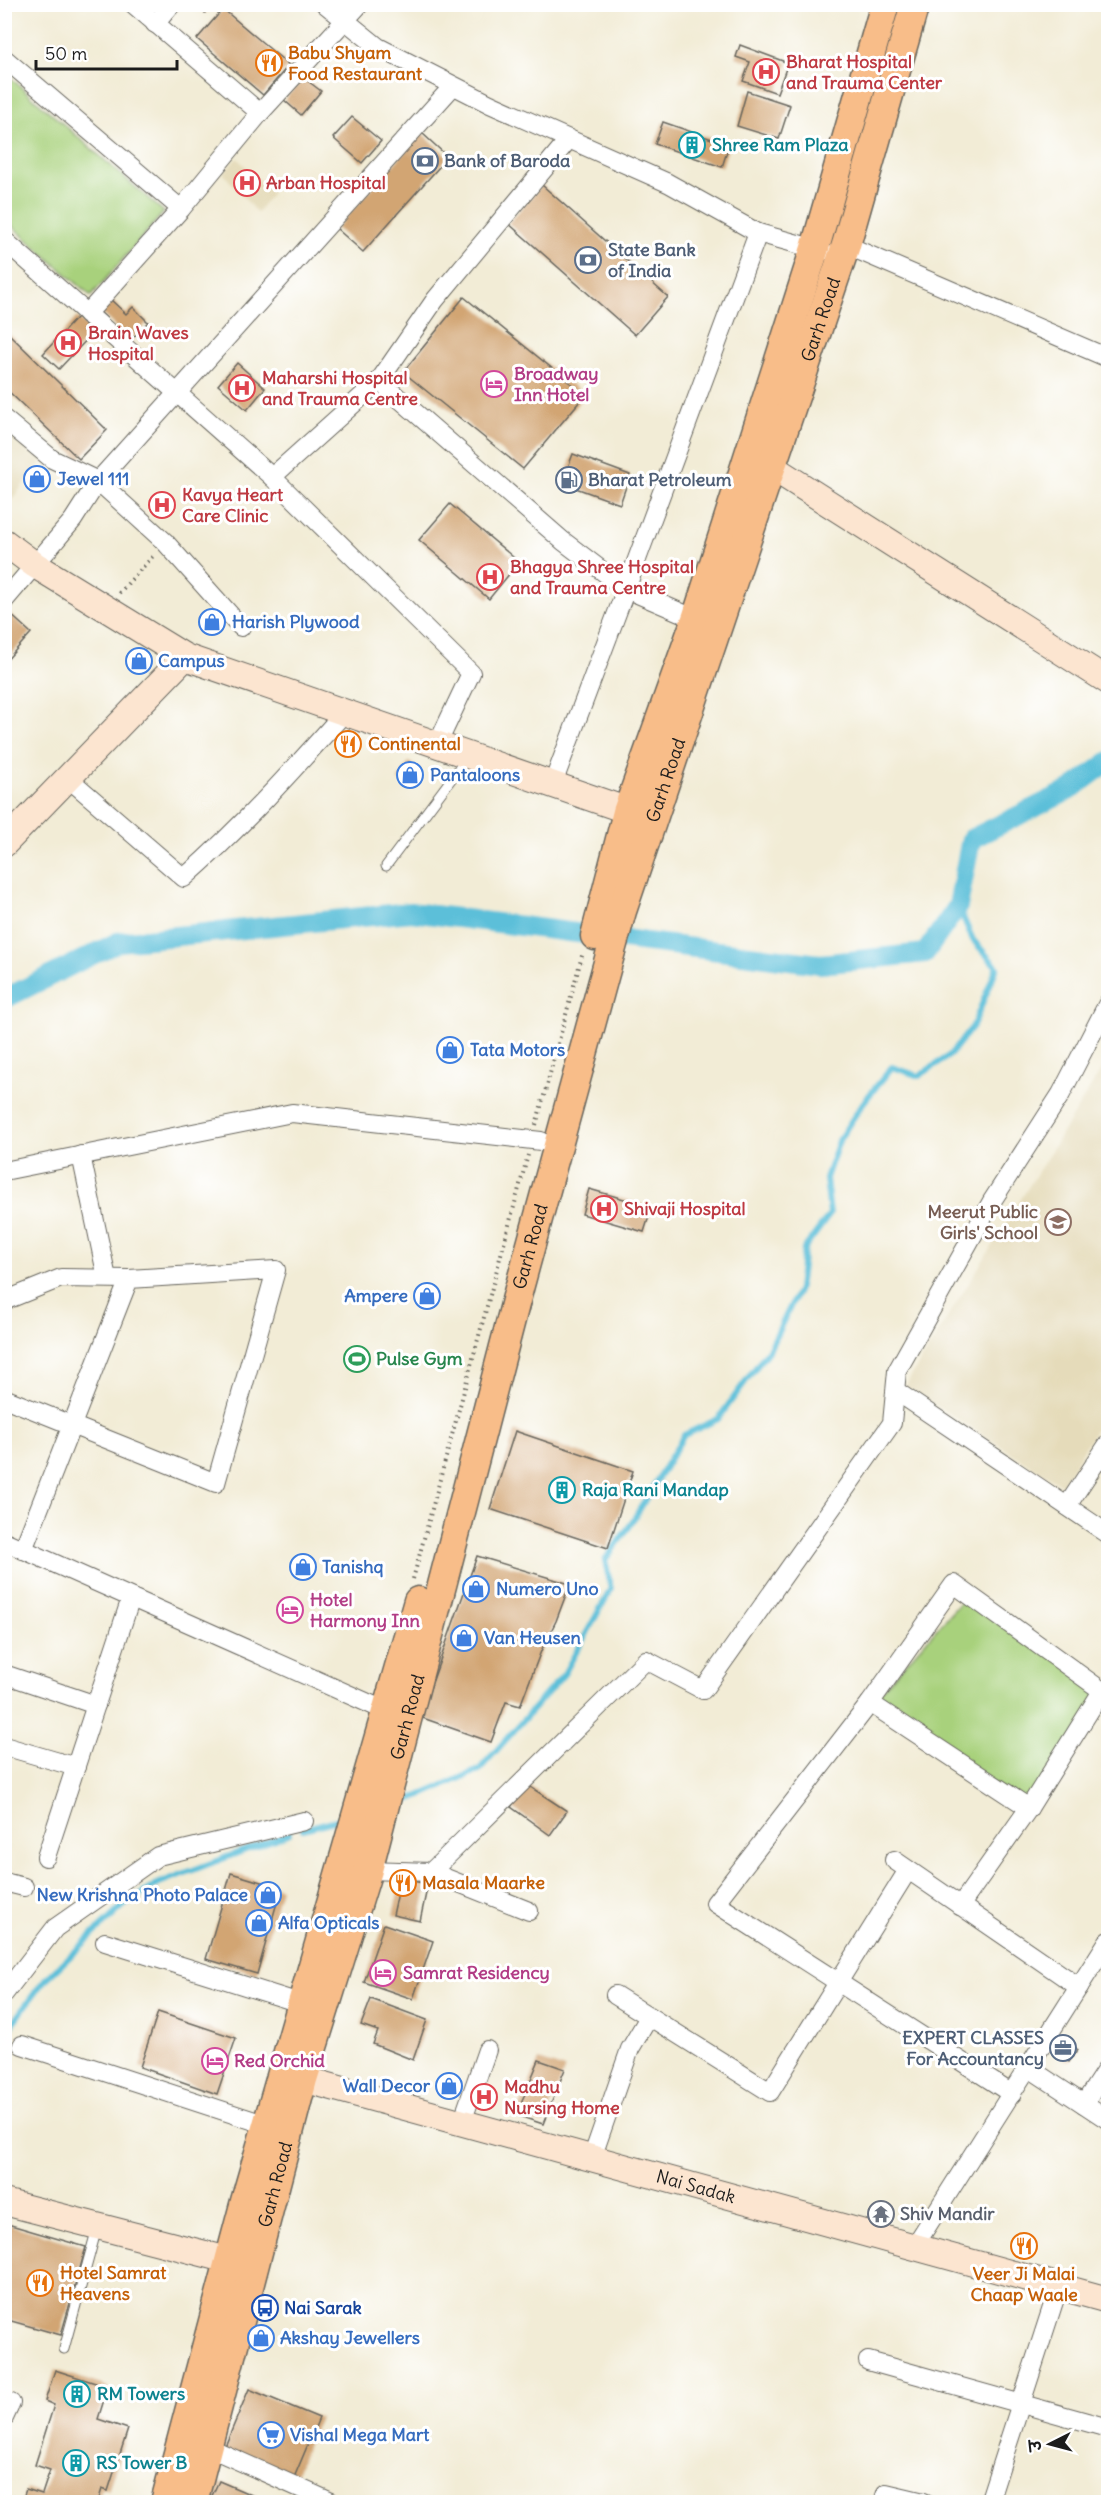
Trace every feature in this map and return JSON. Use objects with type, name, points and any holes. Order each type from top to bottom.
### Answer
[{"type":"main road","name":"Garh Road","points":[[165,2502],[195,2441],[292,2076],[397,1715],[428,1577],[512,1283],[612,909],[696,619],[814,248],[885,4]]},
{"type":"main road","name":"Garh Road","points":[[640,815],[772,468],[844,251],[915,4]]},
{"type":"main road","name":"Garh Road","points":[[512,1283],[536,1140],[593,983]]},
{"type":"main road","name":"Garh Road","points":[[242,2264],[267,2126],[292,2076],[303,2004],[356,1862]]},
{"type":"main road","name":"Garh Road","points":[[193,2502],[195,2441]]},
{"type":"street","points":[[134,4],[260,113]]},
{"type":"street","points":[[155,24],[172,4]]},
{"type":"street","points":[[325,4],[378,47],[453,86],[668,183],[758,233],[814,248],[844,251],[1108,358]]},
{"type":"street","points":[[87,314],[182,209],[260,113],[360,4]]},
{"type":"street","points":[[4,58],[182,209]]},
{"type":"street","points":[[4,601],[73,520],[98,481],[177,390],[389,160],[453,86]]},
{"type":"street","points":[[272,477],[379,381],[435,300],[569,139]]},
{"type":"street","points":[[552,786],[758,233]]},
{"type":"street","points":[[4,240],[177,390],[272,477],[471,673],[437,745]]},
{"type":"street","points":[[379,381],[563,541],[626,590],[696,619]]},
{"type":"street","points":[[4,419],[52,459],[98,481],[165,542],[241,627]]},
{"type":"street","points":[[748,452],[1108,681]]},
{"type":"street","points":[[4,542],[35,565],[185,657],[640,815]]},
{"type":"street","points":[[4,844],[185,657]]},
{"type":"street","points":[[68,778],[184,878],[280,784],[344,713]]},
{"type":"street","points":[[431,1872],[646,1660],[703,1690],[892,1423],[897,1371],[992,1201],[1061,1094],[1108,1003]]},
{"type":"street","points":[[4,1171],[292,1113],[536,1140]]},
{"type":"street","points":[[81,1155],[108,1278]]},
{"type":"street","points":[[4,1301],[61,1278],[129,1279],[276,1270],[216,1483],[4,1398]]},
{"type":"street","points":[[23,1550],[129,1279]]},
{"type":"street","points":[[896,1391],[1108,1534]]},
{"type":"street","points":[[1067,1506],[1108,1444]]},
{"type":"street","points":[[4,1541],[397,1715]]},
{"type":"street","points":[[960,1906],[1029,1808],[1105,1693],[954,1584],[870,1703],[715,1903],[1012,2094]]},
{"type":"street","points":[[46,1857],[131,1598]]},
{"type":"street","points":[[4,1674],[96,1705]]},
{"type":"street","points":[[870,1703],[1029,1808]]},
{"type":"street","points":[[4,1746],[76,1767]]},
{"type":"street","points":[[4,1994],[55,1928],[158,1856],[304,1821]]},
{"type":"street","points":[[356,1862],[431,1872],[529,1911]]},
{"type":"street","points":[[615,1995],[770,2092],[838,1982],[901,1865],[1079,1987]]},
{"type":"street","points":[[4,1882],[24,1887]]},
{"type":"street","points":[[914,2247],[1108,1941]]},
{"type":"street","points":[[105,1942],[303,2004]]},
{"type":"street","points":[[592,2158],[630,2049],[650,2017]]},
{"type":"street","points":[[22,2045],[267,2126]]},
{"type":"street","points":[[462,2122],[487,2050]]},
{"type":"street","points":[[1083,2104],[1108,2067]]},
{"type":"street","points":[[1029,2068],[1108,2120]]},
{"type":"street","name":"Nai Sadak","points":[[292,2076],[1108,2300]]},
{"type":"street","points":[[4,2202],[242,2264]]},
{"type":"street","points":[[989,2502],[1059,2286]]},
{"type":"street","points":[[868,2361],[1108,2428]]},
{"type":"street","points":[[195,2441],[331,2502]]},
{"type":"street","points":[[884,2502],[886,2493],[924,2502]]},
{"type":"lane","points":[[386,866],[468,756]]},
{"type":"lane","points":[[64,2349],[98,2226]]},
{"type":"path","points":[[113,600],[165,542]]},
{"type":"path","points":[[428,1577],[584,946]]},
{"type":"shaded area","name":"Arban Hospital","points":[[237,158],[272,193],[257,213],[223,173]]},
{"type":"shaded area","points":[[5,426],[44,459],[5,508]]},
{"type":"shaded area","name":"Meerut Public Girls' School","points":[[1108,1059],[1108,1410],[1062,1485],[905,1386]]},
{"type":"green space","points":[[5,73],[164,212],[91,296],[5,220]]},
{"type":"green space","points":[[968,1594],[1102,1691],[1029,1808],[870,1703]]},
{"type":"building","points":[[196,4],[213,4],[205,13]]},
{"type":"building","points":[[223,9],[289,65],[263,95],[197,39]]},
{"type":"building","name":"Bharat Hospital and Trauma Center","points":[[740,45],[788,63],[777,93],[743,81],[750,62],[736,57]]},
{"type":"building","points":[[304,78],[321,91],[301,115],[284,100]]},
{"type":"building","points":[[747,91],[790,105],[779,139],[737,126]]},
{"type":"building","points":[[352,117],[381,141],[362,163],[333,138]]},
{"type":"building","name":"Shree Ram Plaza","points":[[663,122],[729,145],[722,167],[655,144]]},
{"type":"building","points":[[422,133],[448,157],[363,252],[336,228]]},
{"type":"building","name":"State Bank of India","points":[[542,185],[668,297],[635,335],[508,223]]},
{"type":"building","name":"Broadway Inn Hotel","points":[[464,297],[585,395],[523,469],[403,372]]},
{"type":"building","points":[[110,299],[126,314],[133,307],[148,322],[130,341],[99,311]]},
{"type":"building","name":"Brain Waves Hospital","points":[[77,317],[93,333],[59,369],[43,354]]},
{"type":"building","points":[[9,334],[107,430],[79,459],[4,387],[4,338]]},
{"type":"building","points":[[237,363],[265,388],[247,410],[218,385]]},
{"type":"building","points":[[573,454],[630,475],[620,504],[562,483]]},
{"type":"building","points":[[450,504],[519,562],[489,599],[419,540]]},
{"type":"building","points":[[7,611],[31,633],[4,663],[4,614]]},
{"type":"building","name":"Pantaloons","points":[[409,762],[421,770],[411,787],[398,780]]},
{"type":"building","points":[[589,1189],[652,1207],[644,1232],[582,1214]]},
{"type":"building","name":"Raja Rani Mandap","points":[[515,1431],[633,1471],[608,1548],[490,1509]]},
{"type":"building","points":[[477,1556],[570,1584],[520,1706],[506,1702],[491,1742],[420,1717]]},
{"type":"building","points":[[526,1784],[567,1811],[550,1835],[511,1807]]},
{"type":"building","points":[[231,1873],[281,1888],[257,1974],[206,1959]]},
{"type":"building","points":[[401,1879],[428,1884],[420,1921],[393,1915]]},
{"type":"building","points":[[384,1924],[433,1941],[413,1999],[364,1982]]},
{"type":"building","points":[[371,1999],[427,2020],[413,2060],[373,2044],[378,2031],[361,2025]]},
{"type":"building","points":[[158,2012],[236,2038],[217,2094],[140,2067]]},
{"type":"building","name":"EXPERT CLASSES For Accountancy","points":[[1058,2034],[1078,2050],[1069,2062],[1048,2047]]},
{"type":"building","points":[[539,2060],[565,2069],[543,2124],[516,2115]]},
{"type":"building","name":"Hotel Samrat Heavens","points":[[4,2223],[86,2247],[61,2335],[4,2319]]},
{"type":"building","points":[[55,2370],[108,2387],[98,2419],[128,2429],[108,2491],[102,2489],[98,2502],[22,2502],[26,2489],[42,2494],[50,2470],[35,2465],[54,2405],[45,2401]]},
{"type":"building","name":"Vishal Mega Mart","points":[[249,2389],[319,2418],[293,2480],[223,2451]]},
{"type":"building","points":[[219,2481],[268,2502],[209,2502]]},
{"type":"waterway","points":[[4,999],[118,942],[411,912],[820,964],[925,953],[958,906],[971,839],[1070,790],[1108,762]]},
{"type":"waterway","points":[[392,1804],[417,1797],[479,1770],[564,1674],[611,1589],[605,1560],[629,1527],[684,1435],[718,1419],[770,1348],[799,1289],[804,1249],[830,1214],[826,1178],[840,1138],[863,1103],[892,1067],[919,1076],[950,1055],[973,1026],[997,967],[973,940],[958,906]]},
{"type":"waterway","points":[[303,1829],[348,1817]]},
{"type":"waterway","points":[[4,2039],[42,1983],[123,1906],[159,1883],[290,1833]]},
{"type":"place","name":"Babu Shyam Food Restaurant","points":[[269,63]]},
{"type":"place","name":"Bharat Hospital and Trauma Center","points":[[766,72]]},
{"type":"place","name":"Shree Ram Plaza","points":[[692,145]]},
{"type":"place","name":"Bank of Baroda","points":[[425,161]]},
{"type":"place","name":"Arban Hospital","points":[[247,183]]},
{"type":"place","name":"State Bank of India","points":[[588,260]]},
{"type":"place","name":"Brain Waves Hospital","points":[[68,343]]},
{"type":"place","name":"Broadway Inn Hotel","points":[[494,384]]},
{"type":"place","name":"Maharshi Hospital and Trauma Centre","points":[[242,388]]},
{"type":"place","name":"Jewel 111","points":[[37,479]]},
{"type":"place","name":"Bharat Petroleum","points":[[569,480]]},
{"type":"place","name":"Kavya Heart Care Clinic","points":[[162,505]]},
{"type":"place","name":"Bhagya Shree Hospital and Trauma Centre","points":[[490,577]]},
{"type":"place","name":"Harish Plywood","points":[[212,622]]},
{"type":"place","name":"Campus","points":[[139,661]]},
{"type":"place","name":"Continental","points":[[348,744]]},
{"type":"place","name":"Pantaloons","points":[[410,775]]},
{"type":"place","name":"Tata Motors","points":[[450,1050]]},
{"type":"place","name":"Shivaji Hospital","points":[[604,1209]]},
{"type":"place","name":"Meerut Public Girls' School","points":[[1058,1222]]},
{"type":"place","name":"Ampere","points":[[427,1296]]},
{"type":"place","name":"Pulse Gym","points":[[357,1359]]},
{"type":"place","name":"Raja Rani Mandap","points":[[562,1490]]},
{"type":"place","name":"Tanishq","points":[[303,1567]]},
{"type":"place","name":"Numero Uno","points":[[476,1589]]},
{"type":"place","name":"Hotel Harmony Inn","points":[[290,1610]]},
{"type":"place","name":"Van Heusen","points":[[464,1638]]},
{"type":"place","name":"Masala Maarke","points":[[403,1883]]},
{"type":"place","name":"New Krishna Photo Palace","points":[[268,1895]]},
{"type":"place","name":"Alfa Opticals","points":[[259,1923]]},
{"type":"place","name":"Samrat Residency","points":[[383,1973]]},
{"type":"place","name":"EXPERT CLASSES For Accountancy","points":[[1063,2048]]},
{"type":"place","name":"Red Orchid","points":[[215,2061]]},
{"type":"place","name":"Wall Decor","points":[[449,2086]]},
{"type":"place","name":"Madhu Nursing Home","points":[[484,2097]]},
{"type":"place","name":"Shiv Mandir","points":[[881,2214]]},
{"type":"place","name":"Veer Ji Malai Chaap Waale","points":[[1024,2246]]},
{"type":"place","name":"Hotel Samrat Heavens","points":[[40,2283]]},
{"type":"place","name":"Nai Sarak","points":[[265,2308]]},
{"type":"place","name":"Akshay Jewellers","points":[[261,2338]]},
{"type":"place","name":"RM Towers","points":[[77,2394]]},
{"type":"place","name":"Vishal Mega Mart","points":[[271,2435]]},
{"type":"place","name":"RS Tower B","points":[[76,2463]]}]
